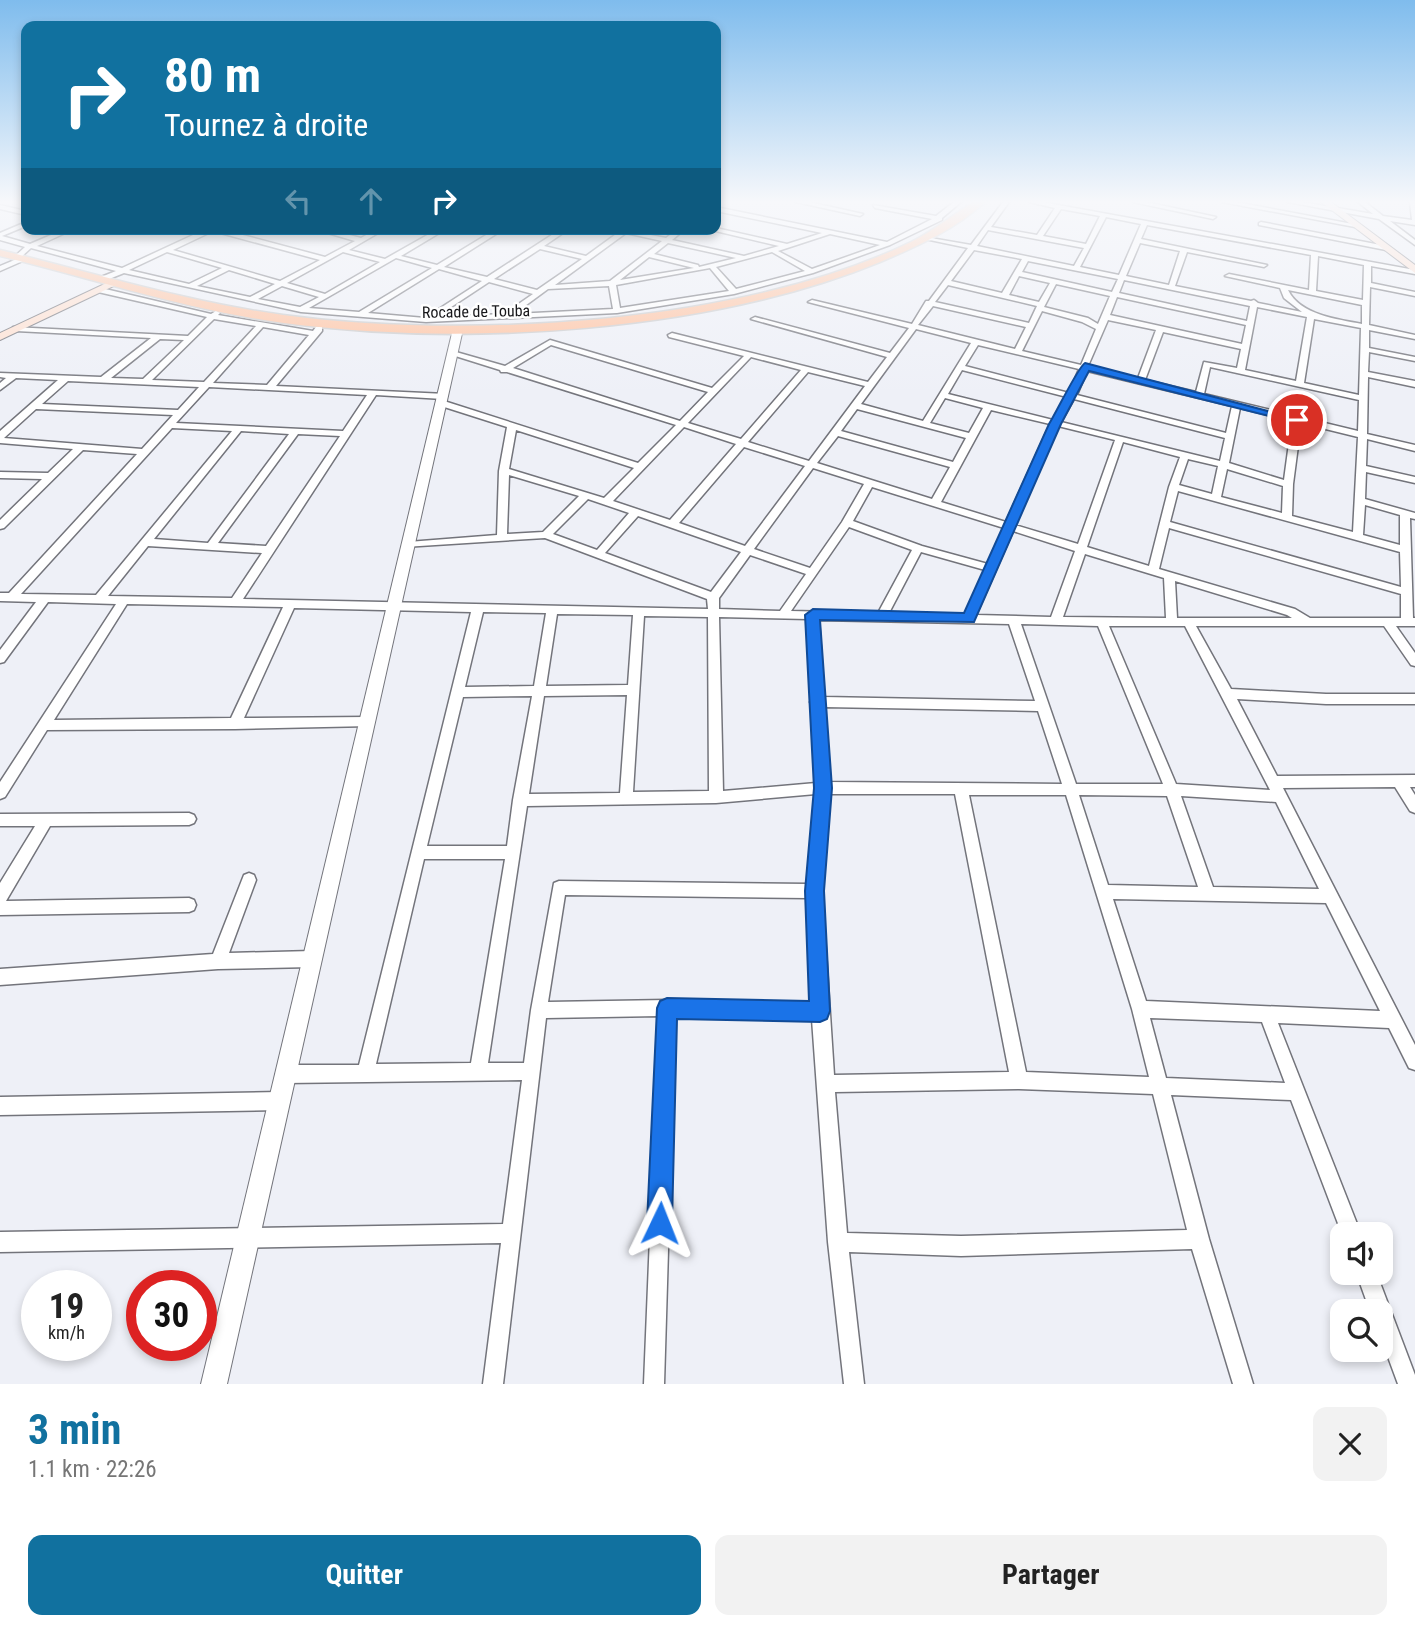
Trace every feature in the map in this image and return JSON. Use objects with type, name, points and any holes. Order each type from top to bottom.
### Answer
[{"type":"main road","name":"Rocade de Touba","points":[[49,267],[107,284],[222,309],[285,319],[408,329],[458,329],[550,325],[664,313],[768,293],[857,267]]},
{"type":"main road","points":[[0,337],[107,284]]},
{"type":"street","points":[[107,267],[302,310],[426,320],[617,311],[734,292],[826,267]]},
{"type":"street","points":[[107,284],[132,267]]},
{"type":"street","points":[[223,267],[325,296]]},
{"type":"street","points":[[252,299],[311,267]]},
{"type":"street","points":[[285,319],[378,267]]},
{"type":"street","points":[[361,314],[438,267],[539,293]]},
{"type":"street","points":[[426,320],[509,267]]},
{"type":"street","points":[[506,316],[576,267]]},
{"type":"street","points":[[612,283],[633,267]]},
{"type":"street","points":[[636,267],[668,274]]},
{"type":"street","points":[[547,287],[612,283],[708,267],[734,292]]},
{"type":"street","points":[[801,267],[811,272]]},
{"type":"street","points":[[716,797],[713,597],[957,267]]},
{"type":"street","points":[[1005,295],[1023,267]]},
{"type":"street","points":[[1077,267],[1415,337]]},
{"type":"street","points":[[969,618],[1055,424],[1072,396],[1125,267]]},
{"type":"street","points":[[1172,286],[1178,267]]},
{"type":"street","points":[[1224,296],[1233,267]]},
{"type":"street","points":[[1264,267],[1261,280],[1265,283]]},
{"type":"street","points":[[1312,293],[1314,267]]},
{"type":"street","points":[[1357,537],[1363,468],[1364,303],[1368,267]]},
{"type":"street","points":[[1392,267],[1415,271]]},
{"type":"street","points":[[190,286],[228,268]]},
{"type":"street","points":[[107,284],[135,274]]},
{"type":"street","points":[[1019,275],[1250,324]]},
{"type":"street","points":[[1229,276],[1364,303]]},
{"type":"street","points":[[946,282],[1005,295],[1085,320],[1101,329]]},
{"type":"street","points":[[612,283],[617,311]]},
{"type":"street","points":[[1017,352],[1053,283]]},
{"type":"street","points":[[107,284],[211,316],[315,334]]},
{"type":"street","points":[[1367,284],[1415,294]]},
{"type":"street","points":[[1283,287],[1287,296],[1311,314]]},
{"type":"street","points":[[812,302],[1415,448]]},
{"type":"street","points":[[1241,371],[1254,302]]},
{"type":"street","points":[[929,303],[1031,326]]},
{"type":"street","points":[[145,382],[211,316],[222,309]]},
{"type":"street","points":[[1300,384],[1311,314]]},
{"type":"street","points":[[1106,317],[1244,347]]},
{"type":"street","points":[[755,319],[892,356]]},
{"type":"street","points":[[269,388],[324,323]]},
{"type":"street","points":[[550,325],[550,342]]},
{"type":"street","points":[[6,597],[145,452],[260,326]]},
{"type":"street","points":[[1141,381],[1160,328]]},
{"type":"street","points":[[16,329],[189,338]]},
{"type":"street","points":[[214,1384],[458,329]]},
{"type":"street","points":[[672,335],[870,385]]},
{"type":"street","points":[[103,380],[159,336]]},
{"type":"street","points":[[1200,395],[1213,340]]},
{"type":"street","points":[[504,370],[550,342],[714,391]]},
{"type":"street","points":[[925,424],[976,342]]},
{"type":"street","points":[[1364,349],[1415,359]]},
{"type":"street","points":[[452,352],[1291,612],[1309,622]]},
{"type":"street","points":[[606,502],[749,355]]},
{"type":"street","points":[[1207,364],[1362,398]]},
{"type":"street","points":[[959,367],[1228,436]]},
{"type":"street","points":[[672,525],[806,369]]},
{"type":"street","points":[[1363,373],[1415,384]]},
{"type":"street","points":[[0,375],[373,393],[442,399],[512,427],[641,467]]},
{"type":"street","points":[[0,387],[15,375]]},
{"type":"street","points":[[0,438],[65,378]]},
{"type":"street","points":[[235,602],[373,393]]},
{"type":"street","points":[[943,395],[1225,465],[1288,484]]},
{"type":"street","points":[[1216,498],[1237,404]]},
{"type":"street","points":[[854,405],[971,437]]},
{"type":"street","points":[[33,406],[180,413]]},
{"type":"street","points":[[935,503],[988,407]]},
{"type":"street","points":[[1287,517],[1288,484],[1297,420]]},
{"type":"street","points":[[169,425],[346,434]]},
{"type":"street","points":[[502,538],[504,471],[512,427]]},
{"type":"street","points":[[99,599],[238,429]]},
{"type":"street","points":[[211,546],[295,432]]},
{"type":"street","points":[[835,432],[956,466]]},
{"type":"street","points":[[0,438],[145,452]]},
{"type":"street","points":[[1056,620],[1120,439]]},
{"type":"street","points":[[0,526],[80,447]]},
{"type":"street","points":[[1154,569],[1174,487],[1185,455]]},
{"type":"street","points":[[1363,468],[1415,480]]},
{"type":"street","points":[[504,471],[586,495],[811,572]]},
{"type":"street","points":[[0,475],[50,476]]},
{"type":"street","points":[[785,613],[847,523],[869,483]]},
{"type":"street","points":[[1174,487],[1405,550]]},
{"type":"street","points":[[546,535],[586,495]]},
{"type":"street","points":[[6,597],[785,613],[1013,621],[1411,622],[1406,592],[1405,550],[1410,515],[1360,501]]},
{"type":"street","points":[[597,555],[636,513]]},
{"type":"street","points":[[847,523],[918,548],[990,568]]},
{"type":"street","points":[[1165,524],[1406,592]]},
{"type":"street","points":[[408,545],[546,535],[713,597]]},
{"type":"street","points":[[145,542],[270,550]]},
{"type":"street","points":[[882,616],[918,548]]},
{"type":"street","points":[[1169,574],[1172,623]]},
{"type":"street","points":[[0,659],[45,598]]},
{"type":"street","points":[[0,793],[124,600]]},
{"type":"street","points":[[235,724],[289,604]]},
{"type":"street","points":[[365,1073],[478,608]]},
{"type":"street","points":[[478,1072],[552,610]]},
{"type":"street","points":[[626,798],[639,612]]},
{"type":"street","points":[[813,615],[823,788],[815,891],[820,1011],[838,1242],[854,1384]]},
{"type":"street","points":[[1013,621],[1071,790],[1140,1009],[1199,1239],[1243,1384]]},
{"type":"street","points":[[1102,622],[1172,790],[1208,894]]},
{"type":"street","points":[[1387,622],[1415,662]]},
{"type":"street","points":[[1189,623],[1275,782],[1329,896],[1412,1052]]},
{"type":"street","points":[[458,692],[635,690]]},
{"type":"street","points":[[1229,694],[1326,699],[1415,699]]},
{"type":"street","points":[[816,702],[1041,706]]},
{"type":"street","points":[[44,725],[367,722]]},
{"type":"street","points":[[1399,780],[1415,807]]},
{"type":"street","points":[[1275,782],[1415,780]]},
{"type":"street","points":[[520,800],[716,797],[823,788],[1172,790],[1282,796]]},
{"type":"street","points":[[961,790],[1019,1080]]},
{"type":"street","points":[[0,820],[189,819]]},
{"type":"street","points":[[0,897],[45,821]]},
{"type":"street","points":[[418,853],[513,852]]},
{"type":"street","points":[[218,961],[249,880]]},
{"type":"street","points":[[493,1384],[539,1010],[559,888],[815,891]]},
{"type":"street","points":[[1102,892],[1329,896]]},
{"type":"street","points":[[0,908],[189,905]]},
{"type":"street","points":[[0,977],[218,961],[312,959]]},
{"type":"street","points":[[539,1010],[667,1008],[820,1011]]},
{"type":"street","points":[[654,1384],[667,1008]]},
{"type":"street","points":[[1140,1009],[1394,1020]]},
{"type":"street","points":[[1267,1015],[1347,1222]]},
{"type":"street","points":[[285,1074],[531,1071]]},
{"type":"street","points":[[826,1084],[1019,1080],[1297,1092]]},
{"type":"street","points":[[0,1105],[279,1101]]},
{"type":"street","points":[[0,1242],[512,1233]]},
{"type":"street","points":[[838,1242],[961,1246],[1199,1239]]},
{"type":"street","points":[[1393,1343],[1408,1384]]},
{"type":"route","points":[[660,1223],[667,1008],[820,1011],[815,891],[823,788],[813,615],[969,618],[1055,424],[1072,396],[1085,366],[1297,420]]}]
